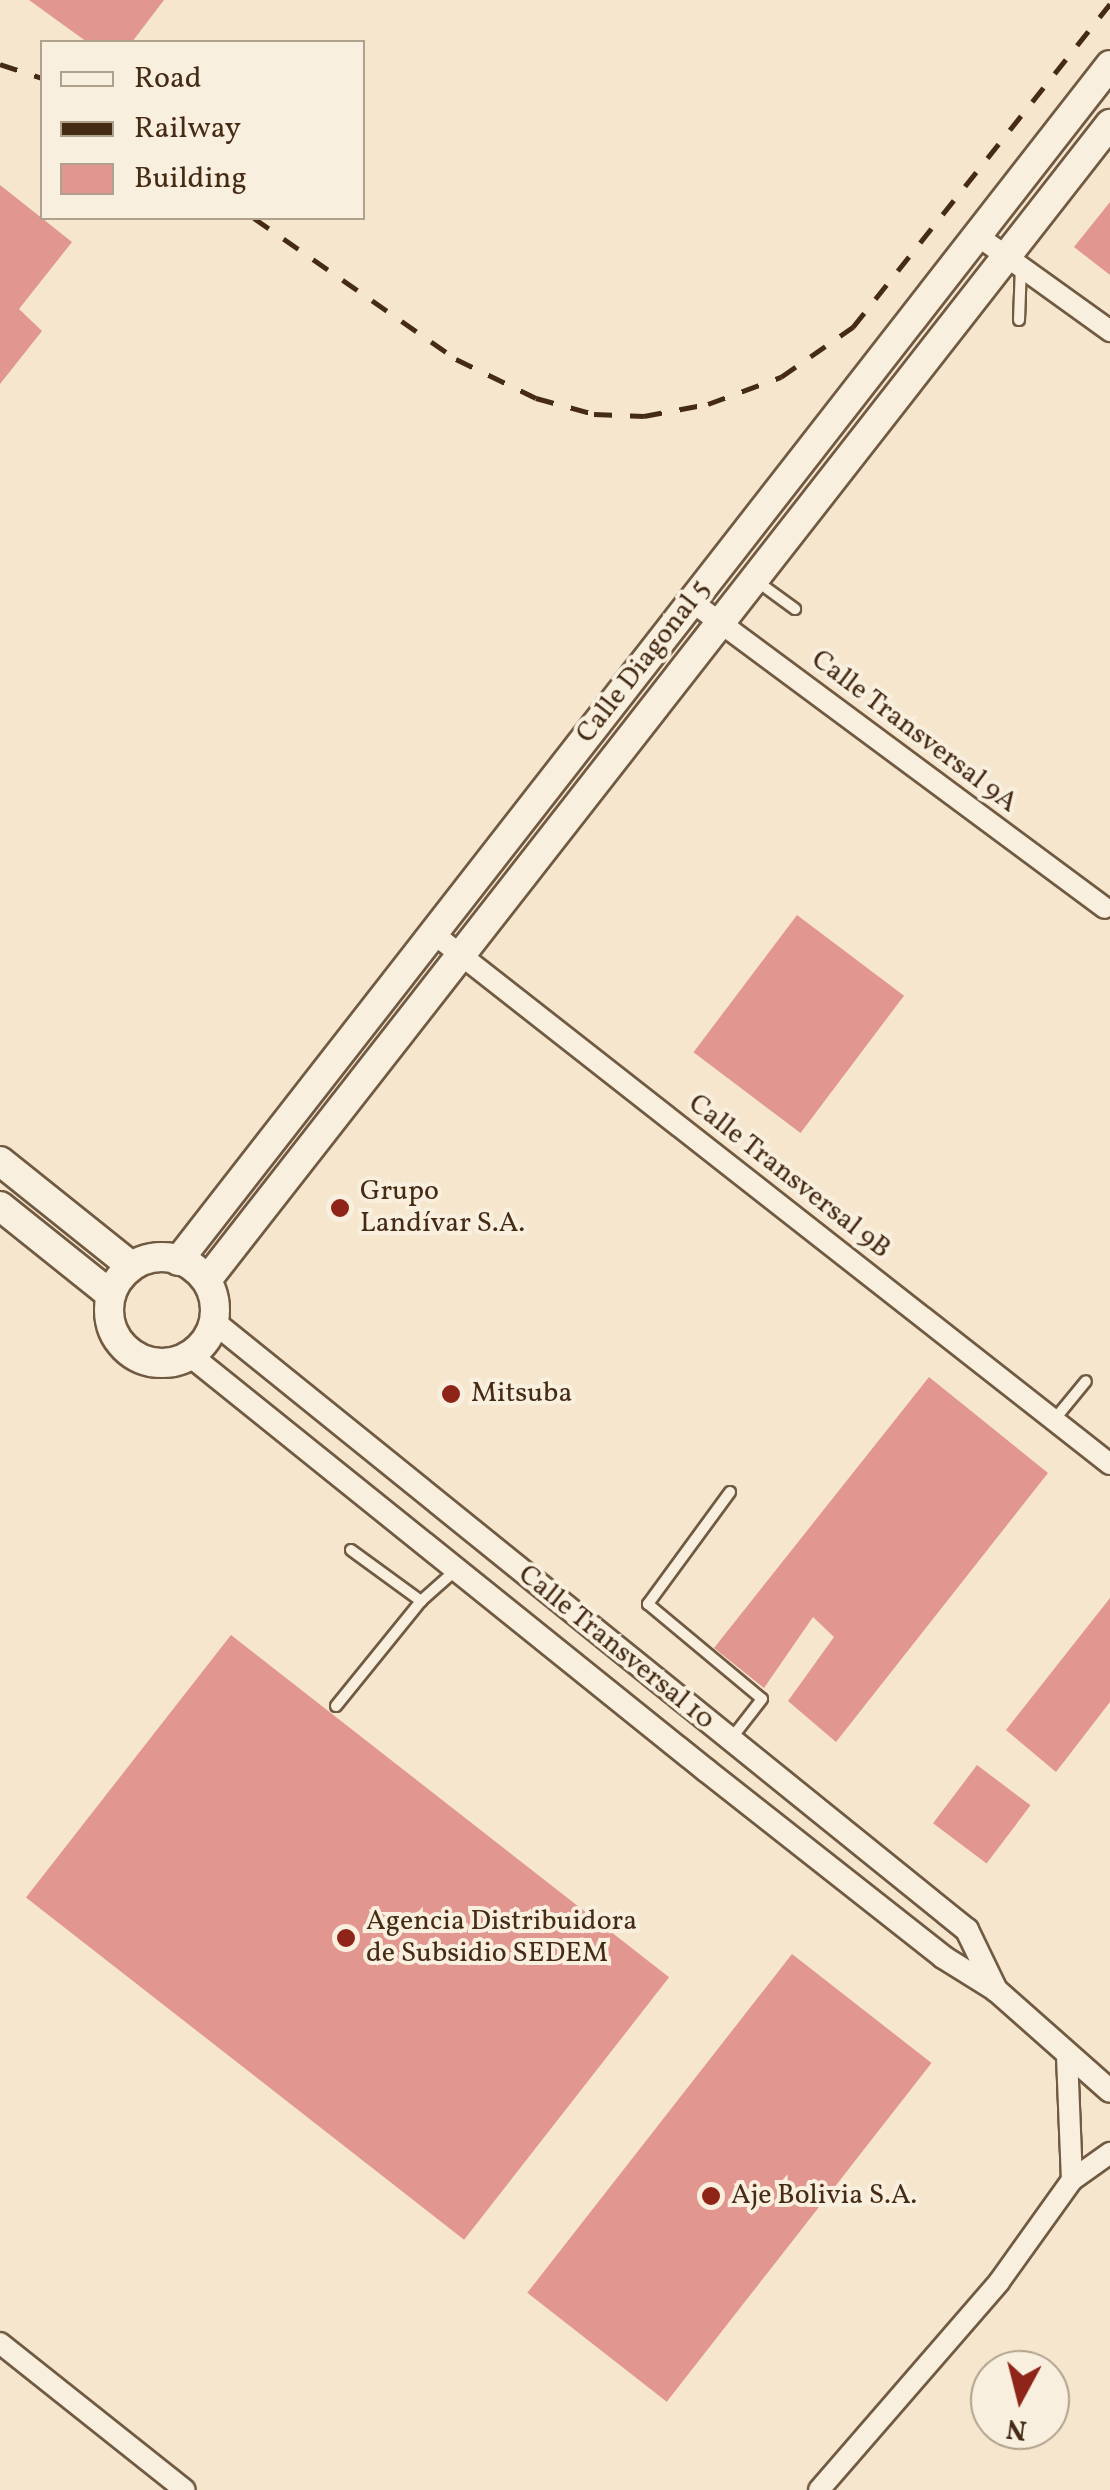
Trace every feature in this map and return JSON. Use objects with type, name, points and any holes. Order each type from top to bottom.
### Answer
[{"type":"main road","name":"Calle Diagonal 5","points":[[178,1260],[1110,65]]},
{"type":"main road","name":"Calle Diagonal 5","points":[[207,1280],[753,578],[1013,261],[1110,124]]},
{"type":"main road","points":[[0,1161],[130,1265],[178,1260],[207,1280],[214,1322],[191,1356],[155,1362],[123,1346],[113,1331],[111,1295],[130,1265]]},
{"type":"main road","points":[[0,1206],[111,1295]]},
{"type":"street","points":[[978,236],[1110,330]]},
{"type":"street","name":"Calle Transversal 9A","points":[[691,601],[1104,908]]},
{"type":"street","name":"Calle Transversal 9B","points":[[434,934],[1110,1464]]},
{"type":"street","name":"Calle Transversal 10","points":[[214,1322],[967,1930],[996,1990]]},
{"type":"street","name":"Calle Transversal 10","points":[[191,1356],[707,1771],[943,1956],[996,1990],[1110,2090]]},
{"type":"street","points":[[457,1570],[480,1540]]},
{"type":"street","points":[[707,1771],[731,1740]]},
{"type":"street","points":[[1067,2056],[1072,2180]]},
{"type":"street","points":[[819,2490],[1000,2282],[1072,2180],[1110,2152]]},
{"type":"street","points":[[0,2343],[186,2490]]},
{"type":"lane","points":[[1013,261],[1019,320]]},
{"type":"lane","points":[[753,578],[795,608]]},
{"type":"lane","points":[[1054,1420],[1086,1381]]},
{"type":"lane","points":[[730,1492],[648,1604],[762,1699],[731,1740]]},
{"type":"lane","points":[[351,1550],[421,1602]]},
{"type":"lane","points":[[336,1706],[421,1602],[457,1570]]},
{"type":"building","points":[[29,0],[164,0],[134,40],[84,40]]},
{"type":"building","points":[[0,185],[72,242],[19,309],[42,331],[0,384]]},
{"type":"building","points":[[1110,202],[1110,275],[1074,247]]},
{"type":"building","points":[[797,915],[904,996],[801,1133],[693,1052]]},
{"type":"building","points":[[929,1377],[1048,1473],[836,1742],[788,1701],[834,1637],[813,1617],[764,1688],[714,1648]]},
{"type":"building","points":[[1110,1598],[1110,1702],[1056,1772],[1006,1730]]},
{"type":"building","name":"Agencia Distribuidora de Subsidio SEDEM","points":[[231,1635],[669,1977],[464,2240],[26,1897]]},
{"type":"building","points":[[977,1765],[1031,1805],[987,1864],[933,1823]]},
{"type":"building","points":[[792,1954],[931,2063],[667,2402],[527,2293]]},
{"type":"railway","points":[[257,220],[456,359],[536,398],[594,414],[644,416],[708,404],[781,377],[853,327],[1110,4]]},
{"type":"railway","points":[[0,64],[40,77]]},
{"type":"place","name":"Grupo Landívar S.A.","points":[[340,1208]]},
{"type":"place","name":"Mitsuba","points":[[451,1394]]},
{"type":"place","name":"Agencia Distribuidora de Subsidio SEDEM","points":[[346,1938]]},
{"type":"place","name":"Aje Bolivia S.A.","points":[[711,2196]]}]
